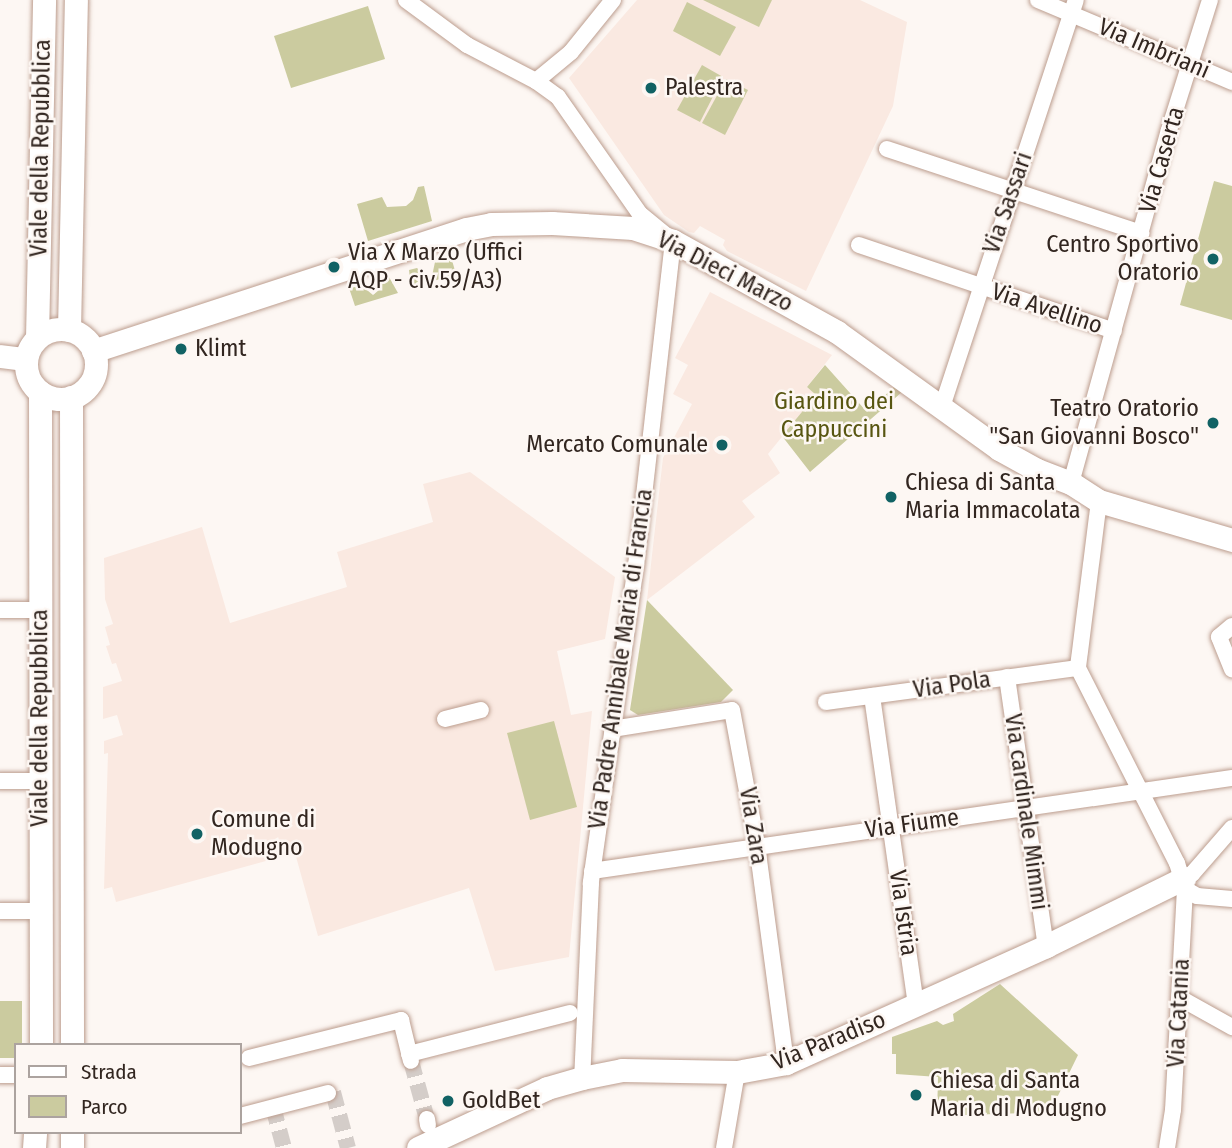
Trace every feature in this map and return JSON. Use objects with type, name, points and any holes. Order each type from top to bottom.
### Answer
[{"type":"main road","name":"Viale della Repubblica","points":[[37,338],[44,0]]},
{"type":"main road","name":"Viale della Repubblica","points":[[69,330],[76,0]]},
{"type":"main road","name":"Via Dieci Marzo","points":[[93,351],[466,229],[491,224],[633,228],[673,241],[837,332],[999,449],[1071,483],[1098,501],[1232,540]]},
{"type":"main road","points":[[69,330],[78,334],[93,351],[96,361],[86,389],[71,397],[54,398],[40,392],[28,376],[26,359],[37,338],[47,332],[69,330]]},
{"type":"main road","points":[[0,356],[26,359]]},
{"type":"main road","name":"Viale della Repubblica","points":[[40,392],[41,1043]]},
{"type":"main road","name":"Viale della Repubblica","points":[[71,397],[72,1043]]},
{"type":"main road","name":"Via Paradiso","points":[[418,1148],[547,1088],[582,1078],[622,1070],[737,1072],[786,1063],[1185,884]]},
{"type":"street","points":[[406,0],[467,45],[536,81],[558,97],[640,214],[673,241]]},
{"type":"street","points":[[536,81],[571,52],[613,0]]},
{"type":"street","name":"Via Imbriani","points":[[1038,0],[1073,7],[1190,65],[1232,82]]},
{"type":"street","name":"Via Caserta","points":[[1071,483],[1210,0]]},
{"type":"street","name":"Via Sassari","points":[[942,407],[1073,7]]},
{"type":"street","points":[[887,149],[1141,233]]},
{"type":"street","name":"Via Padre Annibale Maria di Francia","points":[[582,1078],[592,871],[636,565],[673,241]]},
{"type":"street","name":"Via Avellino","points":[[859,244],[1114,331]]},
{"type":"street","points":[[1098,501],[1078,668],[1185,884],[1197,896],[1232,899]]},
{"type":"street","points":[[0,610],[40,610]]},
{"type":"street","points":[[1232,626],[1219,637],[1232,669]]},
{"type":"street","name":"Via Pola","points":[[826,702],[1078,668]]},
{"type":"street","name":"Via cardinale Mimmi","points":[[1007,677],[1046,946]]},
{"type":"street","name":"Via Istria","points":[[872,696],[916,1005]]},
{"type":"street","points":[[445,719],[481,710]]},
{"type":"street","name":"Via Zara","points":[[612,729],[732,710],[757,845],[786,1063]]},
{"type":"street","name":"Via Fiume","points":[[592,871],[1232,778]]},
{"type":"street","points":[[0,781],[41,781]]},
{"type":"street","points":[[1185,884],[1232,828]]},
{"type":"street","name":"Via Catania","points":[[1167,1148],[1173,1110],[1185,884]]},
{"type":"street","points":[[0,911],[41,911]]},
{"type":"street","points":[[1180,998],[1232,1027]]},
{"type":"street","points":[[249,1058],[401,1020],[410,1058],[570,1013]]},
{"type":"street","points":[[724,1148],[737,1072]]},
{"type":"street","points":[[242,1115],[328,1093]]},
{"type":"shaded area","points":[[637,0],[860,0],[907,22],[893,106],[806,291],[727,251],[723,245],[725,240],[700,226],[694,233],[689,232],[664,215],[569,78]]},
{"type":"shaded area","name":"Mercato Comunale","points":[[710,292],[832,355],[807,387],[816,395],[768,454],[780,473],[742,501],[755,517],[647,600],[663,458],[692,404],[673,394],[688,365],[675,358]]},
{"type":"shaded area","points":[[470,472],[615,577],[605,639],[557,651],[571,715],[592,711],[569,957],[495,971],[469,888],[318,936],[295,853],[116,902],[112,887],[104,889],[108,753],[104,754],[104,741],[123,735],[117,715],[103,719],[103,687],[122,681],[106,646],[110,645],[105,627],[113,624],[105,599],[104,558],[202,527],[230,623],[347,587],[337,552],[433,522],[423,484]]},
{"type":"green space","points":[[703,0],[772,0],[759,27]]},
{"type":"green space","points":[[687,2],[736,27],[720,56],[673,31]]},
{"type":"green space","points":[[368,6],[385,59],[291,88],[274,36]]},
{"type":"green space","points":[[702,65],[723,77],[700,122],[677,110]]},
{"type":"green space","points":[[726,79],[748,90],[725,135],[702,123]]},
{"type":"green space","name":"Centro Sportivo Oratorio","points":[[1214,181],[1232,186],[1232,320],[1180,305]]},
{"type":"green space","points":[[424,186],[432,221],[368,241],[357,204],[382,197],[387,207],[406,206],[413,200],[418,187]]},
{"type":"green space","points":[[451,257],[456,274],[411,288],[409,270],[417,268],[425,276],[432,276],[435,262]]},
{"type":"green space","points":[[389,277],[398,293],[355,306],[349,288],[362,286],[373,295],[379,290],[381,279]]},
{"type":"green space","name":"Giardino dei Cappuccini","points":[[825,365],[867,412],[894,387],[902,392],[810,472],[782,436],[816,395],[807,387]]},
{"type":"green space","points":[[647,600],[733,690],[721,702],[638,715],[630,710]]},
{"type":"green space","points":[[554,721],[577,807],[530,820],[507,733]]},
{"type":"green space","points":[[1000,984],[1078,1055],[1050,1112],[937,1116],[938,1077],[896,1074],[896,1054],[892,1054],[892,1037],[937,1021],[943,1025],[954,1021],[953,1014]]},
{"type":"green space","points":[[0,1001],[22,1001],[22,1043],[14,1043],[14,1058],[0,1058]]},
{"type":"tunnel","points":[[411,1061],[427,1119]]},
{"type":"tunnel","points":[[328,1093],[333,1092],[348,1148]]},
{"type":"tunnel","points":[[273,1107],[284,1148]]},
{"type":"place","name":"Palestra","points":[[651,88]]},
{"type":"place","name":"Centro Sportivo Oratorio","points":[[1213,259]]},
{"type":"place","name":"Via X Marzo (Uffici AQP - civ.59/A3)","points":[[334,267]]},
{"type":"place","name":"Klimt","points":[[181,349]]},
{"type":"place","name":"Teatro Oratorio \"San Giovanni Bosco\"","points":[[1213,423]]},
{"type":"place","name":"Mercato Comunale","points":[[722,445]]},
{"type":"place","name":"Chiesa di Santa Maria Immacolata","points":[[891,497]]},
{"type":"place","name":"Comune di Modugno","points":[[197,834]]},
{"type":"place","name":"Chiesa di Santa Maria di Modugno","points":[[916,1095]]},
{"type":"place","name":"GoldBet","points":[[448,1101]]}]
